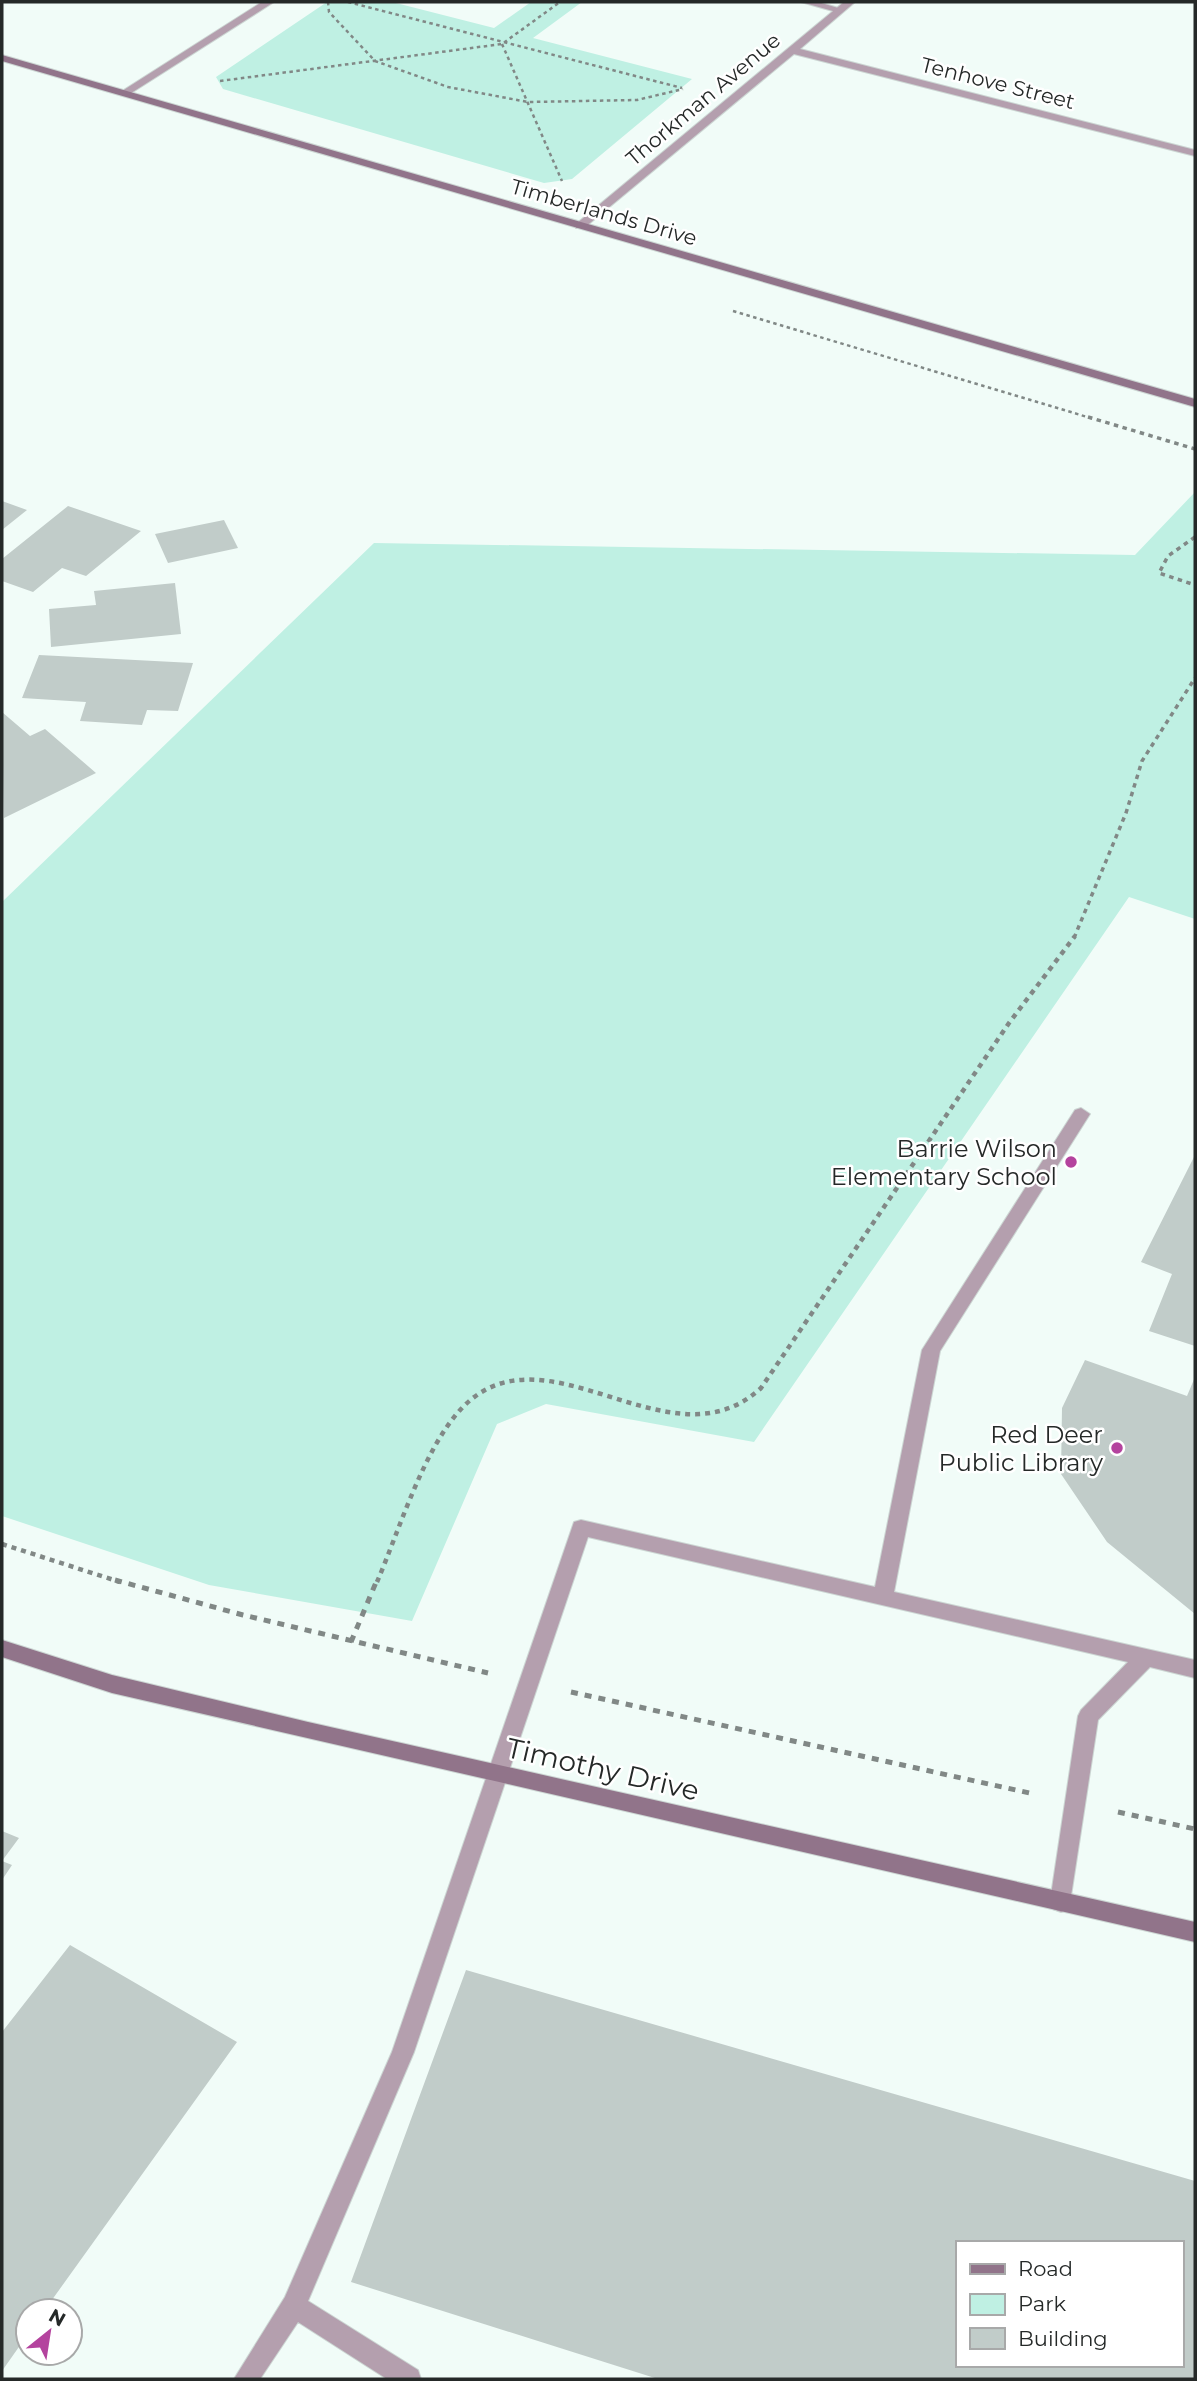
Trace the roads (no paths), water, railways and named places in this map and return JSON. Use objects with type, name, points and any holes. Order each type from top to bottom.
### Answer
[{"type":"street","points":[[124,93],[270,2]]},
{"type":"street","points":[[806,2],[840,10]]},
{"type":"street","name":"Thorkman Avenue","points":[[580,226],[850,2]]},
{"type":"street","name":"Tenhove Street","points":[[792,50],[1195,153]]},
{"type":"street","name":"Timberlands Drive","points":[[2,58],[1195,403]]},
{"type":"street","points":[[884,1597],[930,1350],[1082,1114]]},
{"type":"street","points":[[246,2379],[294,2306],[403,2052],[581,1528],[1195,1669]]},
{"type":"street","name":"Timothy Drive","points":[[2,1649],[112,1684],[1195,1932]]},
{"type":"street","points":[[1060,1902],[1088,1716],[1146,1658]]},
{"type":"street","points":[[294,2306],[410,2379]]},
{"type":"place","name":"Barrie Wilson Elementary School","points":[[1071,1162]]},
{"type":"place","name":"Red Deer Public Library","points":[[1117,1448]]}]
